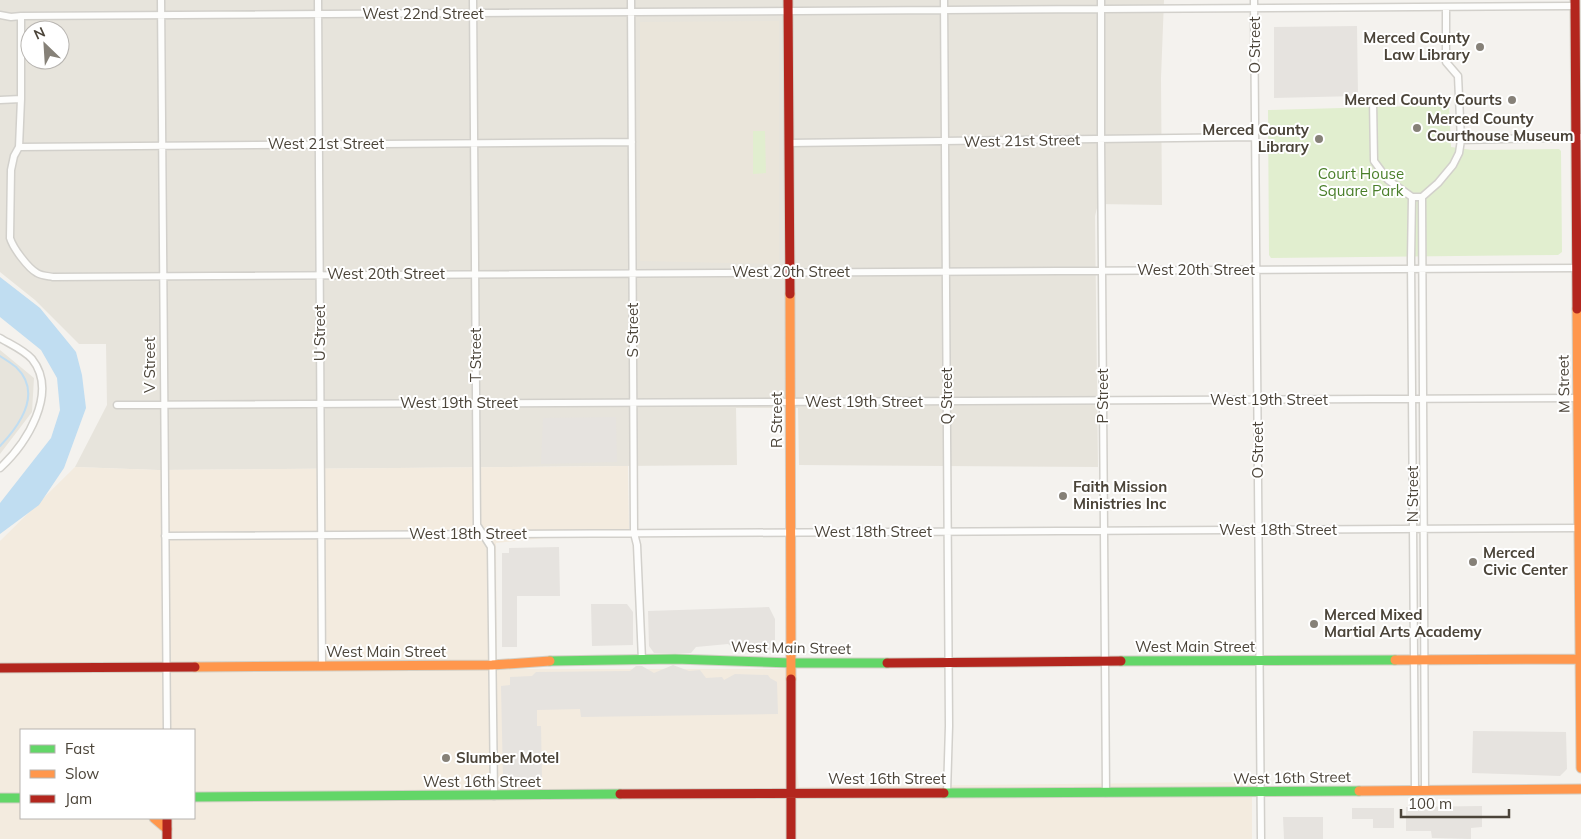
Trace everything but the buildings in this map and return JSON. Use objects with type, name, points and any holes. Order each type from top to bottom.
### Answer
[{"type":"street","name":"V Street","points":[[161,0],[166,729]]},
{"type":"street","name":"U Street","points":[[318,0],[322,666]]},
{"type":"street","name":"T Street","points":[[473,0],[477,525],[491,547],[494,796]]},
{"type":"street","name":"S Street","points":[[631,0],[634,533],[637,544],[642,660]]},
{"type":"street","name":"R Street","points":[[788,0],[791,839]]},
{"type":"street","name":"Q Street","points":[[944,0],[948,793]]},
{"type":"street","name":"P Street","points":[[1101,0],[1106,793]]},
{"type":"street","name":"O Street","points":[[1254,0],[1261,839]]},
{"type":"street","name":"West 22nd Street","points":[[0,15],[11,17],[1254,8],[1417,4],[1446,8],[1575,3]]},
{"type":"street","name":"M Street","points":[[1575,3],[1578,137],[1581,768]]},
{"type":"street","points":[[1373,100],[1374,161],[1388,180],[1412,197],[1422,197],[1438,183],[1453,165],[1459,153],[1461,140],[1458,76],[1446,62],[1446,8]]},
{"type":"street","points":[[19,147],[21,16]]},
{"type":"street","points":[[0,100],[21,99]]},
{"type":"street","name":"West 21st Street","points":[[789,143],[1256,137]]},
{"type":"street","points":[[1461,140],[1578,137]]},
{"type":"street","name":"West 21st Street","points":[[19,147],[632,142]]},
{"type":"street","name":"West 20th Street","points":[[19,147],[14,156],[11,170],[10,238],[13,247],[35,272],[43,276],[53,277],[1579,268]]},
{"type":"street","name":"N Street","points":[[1412,197],[1415,791]]},
{"type":"street","name":"N Street","points":[[1422,197],[1425,790]]},
{"type":"street","points":[[0,338],[31,358],[39,373],[41,388],[41,401],[30,430],[10,458],[0,468]]},
{"type":"street","name":"West 19th Street","points":[[117,405],[1579,398]]},
{"type":"street","name":"West 18th Street","points":[[165,536],[1580,528]]},
{"type":"street","name":"West Main Street","points":[[0,668],[492,665],[558,661],[642,660],[791,663],[948,663],[1581,659]]},
{"type":"street","name":"West 16th Street","points":[[195,797],[1581,789]]},
{"type":"street","points":[[0,798],[20,798]]},
{"type":"street","points":[[155,819],[167,834]]},
{"type":"street","points":[[167,819],[167,834]]},
{"type":"shaded area","points":[[0,0],[1164,0],[1161,78],[1162,205],[1098,204],[1095,216],[1098,467],[799,465],[798,408],[736,408],[737,465],[158,470],[75,467],[107,405],[106,344],[79,344],[35,300],[0,272]]},
{"type":"shaded area","points":[[779,21],[779,264],[640,261],[640,22]]},
{"type":"shaded area","points":[[1357,26],[1358,96],[1274,98],[1274,27]]},
{"type":"shaded area","points":[[0,350],[34,378],[32,412],[0,454]]},
{"type":"shaded area","points":[[616,417],[617,462],[541,464],[543,418]]},
{"type":"shaded area","points":[[628,466],[629,529],[496,543],[497,669],[786,669],[799,787],[1252,782],[1252,839],[0,839],[0,541],[75,467],[158,470]]},
{"type":"shaded area","points":[[559,547],[560,596],[517,596],[517,647],[502,647],[502,553],[509,553],[509,548]]},
{"type":"shaded area","points":[[591,604],[627,604],[633,612],[633,645],[592,646]]},
{"type":"shaded area","points":[[769,607],[775,619],[775,640],[771,649],[767,652],[736,650],[728,644],[696,647],[691,653],[654,653],[649,646],[648,611]]},
{"type":"shaded area","points":[[673,665],[689,671],[700,670],[706,678],[722,677],[724,680],[735,674],[768,675],[777,682],[778,714],[581,717],[580,709],[537,710],[537,726],[541,726],[542,779],[503,779],[501,686],[510,685],[510,677],[532,676],[536,672],[630,671],[636,666],[642,666],[654,673]]},
{"type":"shaded area","points":[[1473,731],[1566,732],[1567,769],[1560,776],[1472,773]]},
{"type":"shaded area","points":[[1482,806],[1482,827],[1471,828],[1471,839],[1432,838],[1431,831],[1406,831],[1406,807]]},
{"type":"shaded area","points":[[1352,808],[1394,808],[1394,828],[1373,828],[1373,819],[1352,819]]},
{"type":"shaded area","points":[[1283,817],[1323,817],[1323,839],[1284,839]]},
{"type":"green space","name":"Court House Square Park","points":[[1449,105],[1451,147],[1472,150],[1559,149],[1561,151],[1562,252],[1558,255],[1271,258],[1269,255],[1268,110]]},
{"type":"green space","points":[[753,131],[765,131],[766,173],[753,174]]},
{"type":"water","points":[[0,277],[40,308],[76,352],[82,375],[86,408],[64,468],[39,505],[0,534],[0,503],[51,438],[60,410],[57,378],[41,350],[0,317]]},
{"type":"waterway","points":[[0,356],[16,367],[24,377],[28,387],[26,408],[21,419],[0,446]]},
{"type":"traffic: fast","points":[[550,661],[675,659],[791,663],[887,663]]},
{"type":"traffic: fast","points":[[1121,661],[1395,660]]},
{"type":"traffic: fast","points":[[944,793],[1359,791]]},
{"type":"traffic: fast","points":[[195,797],[620,794]]},
{"type":"traffic: fast","points":[[0,798],[20,798]]},
{"type":"traffic: slow","points":[[790,294],[791,679]]},
{"type":"traffic: slow","points":[[1577,309],[1581,768]]},
{"type":"traffic: slow","points":[[1395,660],[1581,659]]},
{"type":"traffic: slow","points":[[195,667],[492,665],[550,661]]},
{"type":"traffic: slow","points":[[1359,791],[1581,789]]},
{"type":"traffic: slow","points":[[155,819],[167,829]]},
{"type":"traffic: jam","points":[[788,0],[790,294]]},
{"type":"traffic: jam","points":[[1575,0],[1577,309]]},
{"type":"traffic: jam","points":[[887,663],[1121,661]]},
{"type":"traffic: jam","points":[[0,668],[195,667]]},
{"type":"traffic: jam","points":[[791,679],[791,839]]},
{"type":"traffic: jam","points":[[620,794],[944,793]]},
{"type":"traffic: jam","points":[[167,819],[167,839]]},
{"type":"place","name":"Merced County Law Library","points":[[1480,47]]},
{"type":"place","name":"Merced County Courts","points":[[1512,100]]},
{"type":"place","name":"Merced County Courthouse Museum","points":[[1417,128]]},
{"type":"place","name":"Merced County Library","points":[[1319,139]]},
{"type":"place","name":"Faith Mission Ministries Inc","points":[[1063,496]]},
{"type":"place","name":"Merced Civic Center","points":[[1473,562]]},
{"type":"place","name":"Merced Mixed Martial Arts Academy","points":[[1314,624]]},
{"type":"place","name":"Slumber Motel","points":[[446,758]]}]
